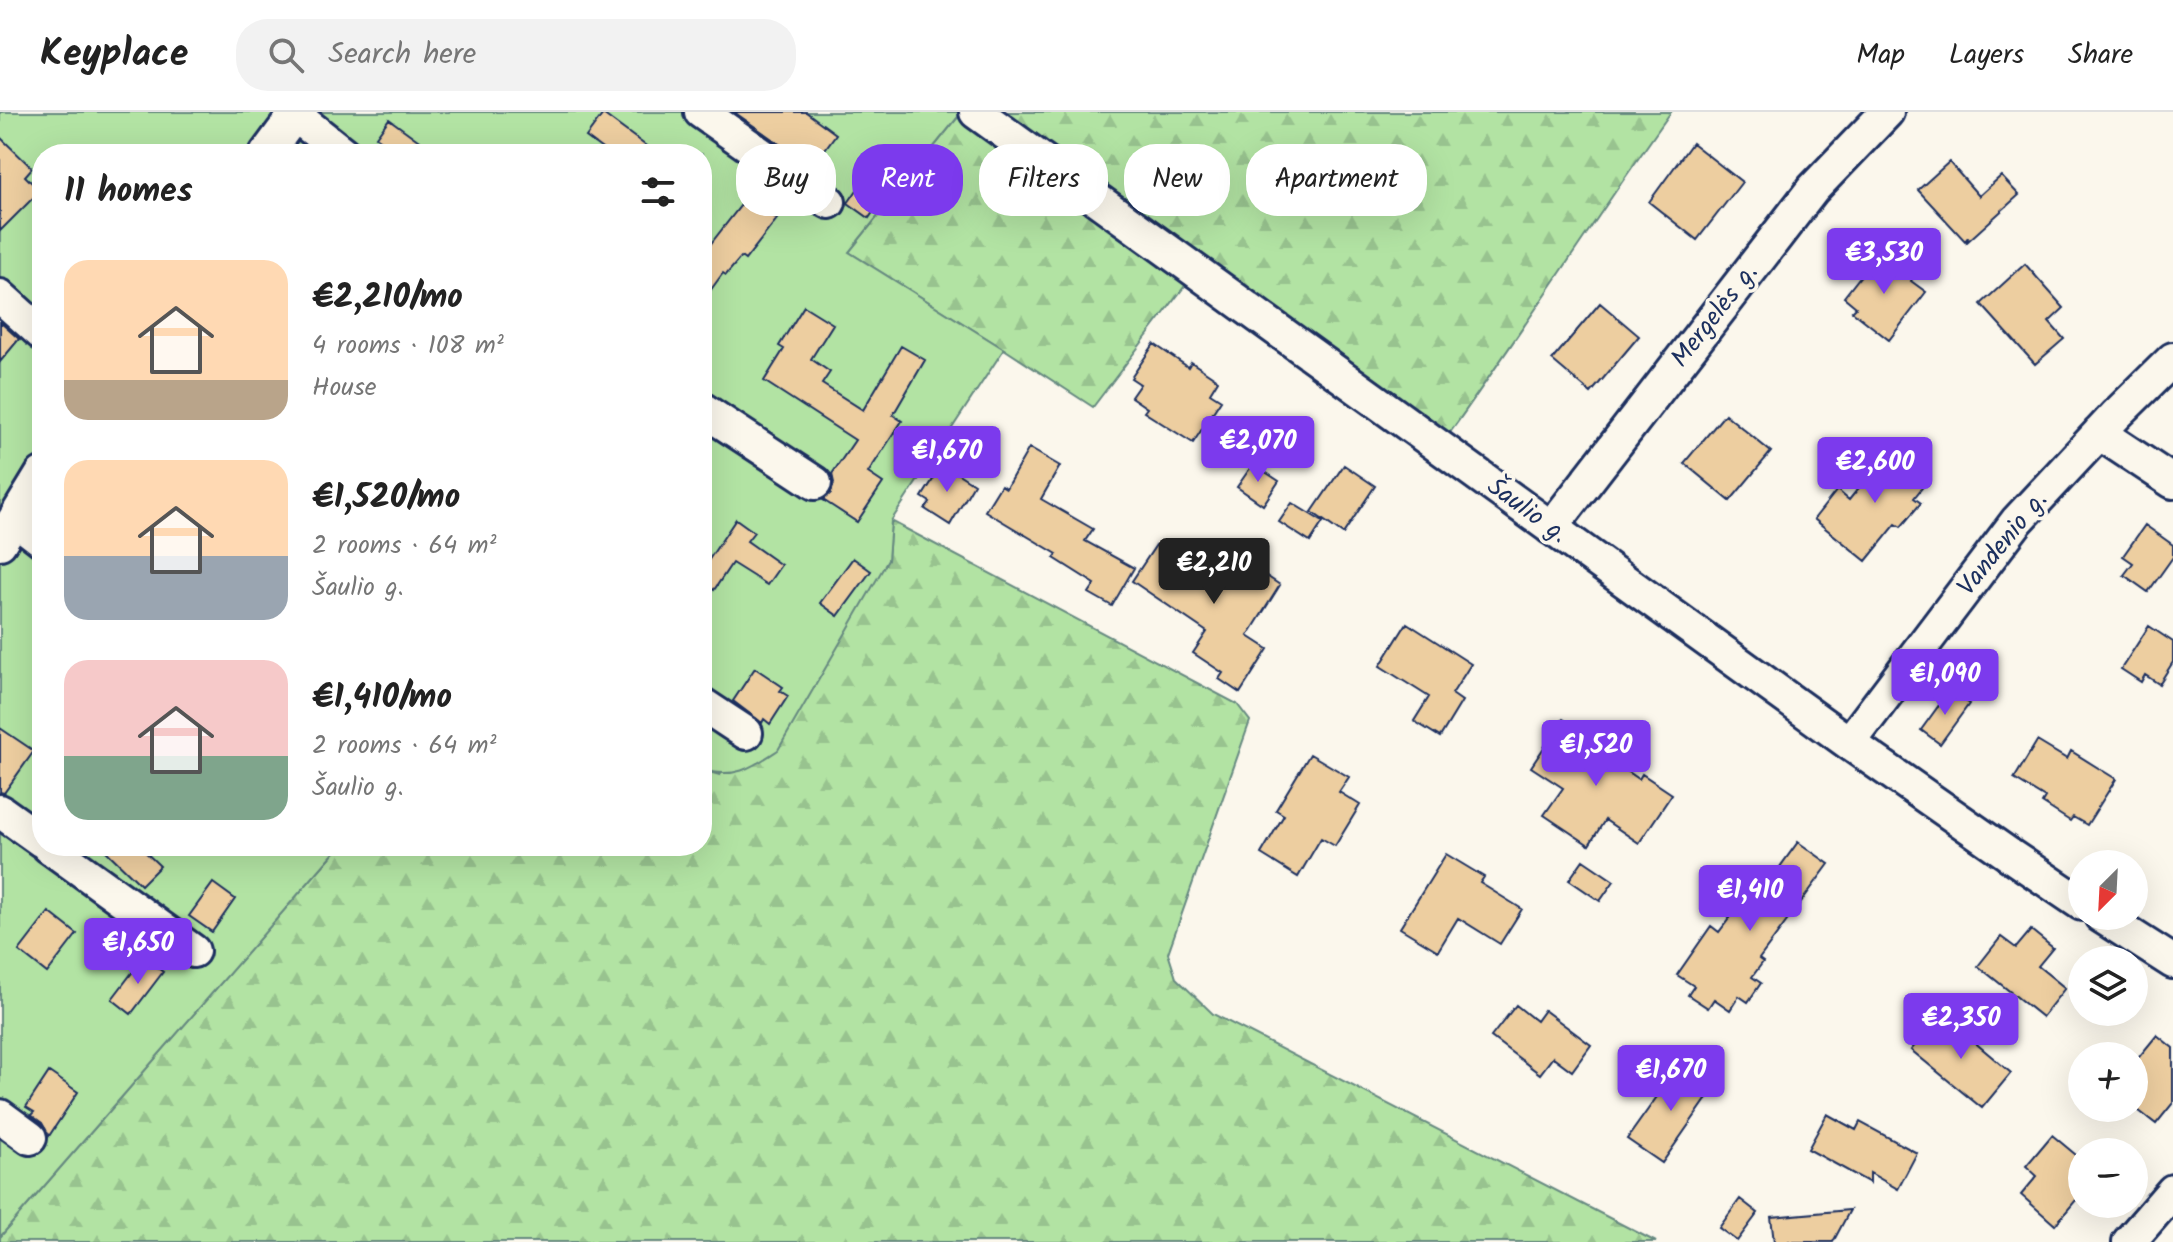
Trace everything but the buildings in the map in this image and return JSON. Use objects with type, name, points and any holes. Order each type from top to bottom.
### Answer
[{"type":"street","points":[[701,112],[747,144]]},
{"type":"street","name":"Šaulio g.","points":[[976,112],[1849,743],[2068,895]]},
{"type":"street","name":"Mergelės g.","points":[[1551,528],[1813,189],[1887,112]]},
{"type":"street","points":[[273,144],[294,113],[332,144]]},
{"type":"street","points":[[0,296],[32,325]]},
{"type":"street","name":"Vandenio g.","points":[[1849,743],[2017,521],[2173,359]]},
{"type":"street","points":[[712,416],[815,483]]},
{"type":"street","points":[[2099,433],[2173,482]]},
{"type":"street","points":[[32,490],[7,531],[32,537]]},
{"type":"street","points":[[712,711],[746,733]]},
{"type":"street","points":[[0,811],[32,834]]},
{"type":"street","points":[[62,856],[193,951]]},
{"type":"street","points":[[2123,930],[2173,962]]},
{"type":"street","points":[[0,1116],[30,1138]]},
{"type":"street","points":[[2129,1242],[2173,1191]]},
{"type":"green space","points":[[0,112],[962,112],[936,144],[852,144],[852,216],[878,216],[849,252],[1004,349],[891,521],[888,560],[778,750],[743,770],[724,773],[712,772],[712,144],[32,144],[32,856],[331,856],[0,1237]]},
{"type":"green space","points":[[962,112],[1671,112],[1449,434],[1203,262],[1093,407],[849,252],[878,216],[963,216],[963,144],[936,144]]},
{"type":"green space","points":[[891,521],[1237,704],[1250,721],[1168,953],[1176,978],[1213,1014],[1656,1242],[0,1242],[0,1237],[331,856],[712,856],[712,773],[720,775],[888,560]]}]
